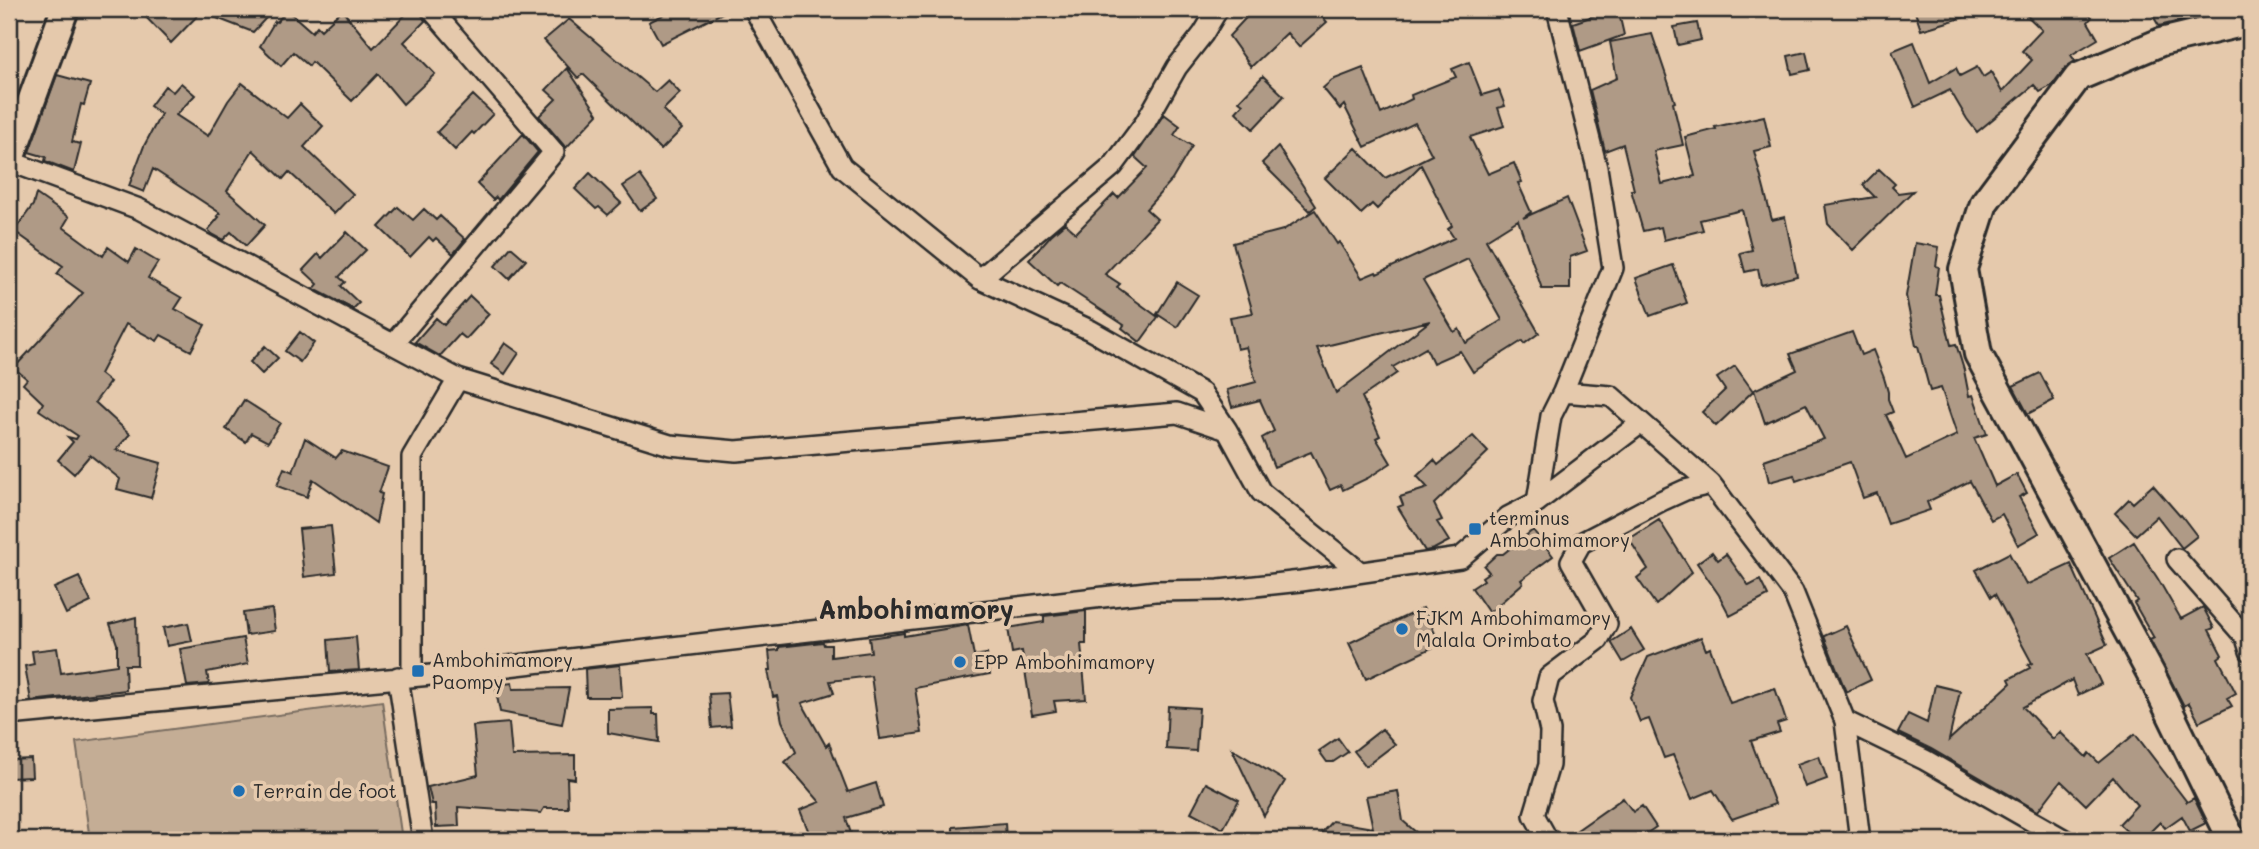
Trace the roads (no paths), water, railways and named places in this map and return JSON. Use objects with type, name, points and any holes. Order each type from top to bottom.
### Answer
[{"type":"street","points":[[65,9],[9,162],[139,209],[458,379],[670,445],[736,451],[1177,413],[1227,430]]},
{"type":"street","points":[[394,343],[554,152],[430,9]]},
{"type":"street","points":[[754,9],[842,167],[980,279],[1090,330],[1202,393],[1227,430],[1261,492],[1360,572]]},
{"type":"street","points":[[980,279],[1113,166],[1145,122],[1177,67],[1203,34],[1218,9]]},
{"type":"street","points":[[1537,502],[1551,416],[1614,268],[1597,167],[1558,9]]},
{"type":"street","points":[[2232,840],[2151,674],[1978,354],[1963,269],[1984,203],[2078,76],[2161,43],[2250,21]]},
{"type":"street","points":[[423,840],[405,677],[412,457],[458,379]]},
{"type":"street","points":[[1563,392],[1611,396],[1711,485],[1793,592],[1845,721],[1860,840]]},
{"type":"street","points":[[9,715],[405,677],[1155,591],[1219,590],[1460,558],[1508,517],[1537,502],[1641,423]]},
{"type":"street","points":[[1548,840],[1534,815],[1549,765],[1549,731],[1543,701],[1549,677],[1598,640],[1607,624],[1571,561],[1581,543],[1685,490],[1711,485]]},
{"type":"street","points":[[2177,559],[2246,638],[2250,651]]},
{"type":"street","points":[[1845,721],[1925,760],[2065,840]]},
{"type":"place","name":"terminus Ambohimamory","points":[[1475,529]]},
{"type":"place","name":"FJKM Ambohimamory Malala Orimbato","points":[[1402,629]]},
{"type":"place","name":"EPP Ambohimamory","points":[[960,662]]},
{"type":"place","name":"Ambohimamory Paompy","points":[[418,671]]},
{"type":"place","name":"Terrain de foot","points":[[239,791]]},
{"type":"district","name":"Ambohimamory","points":[[916,610]]}]
